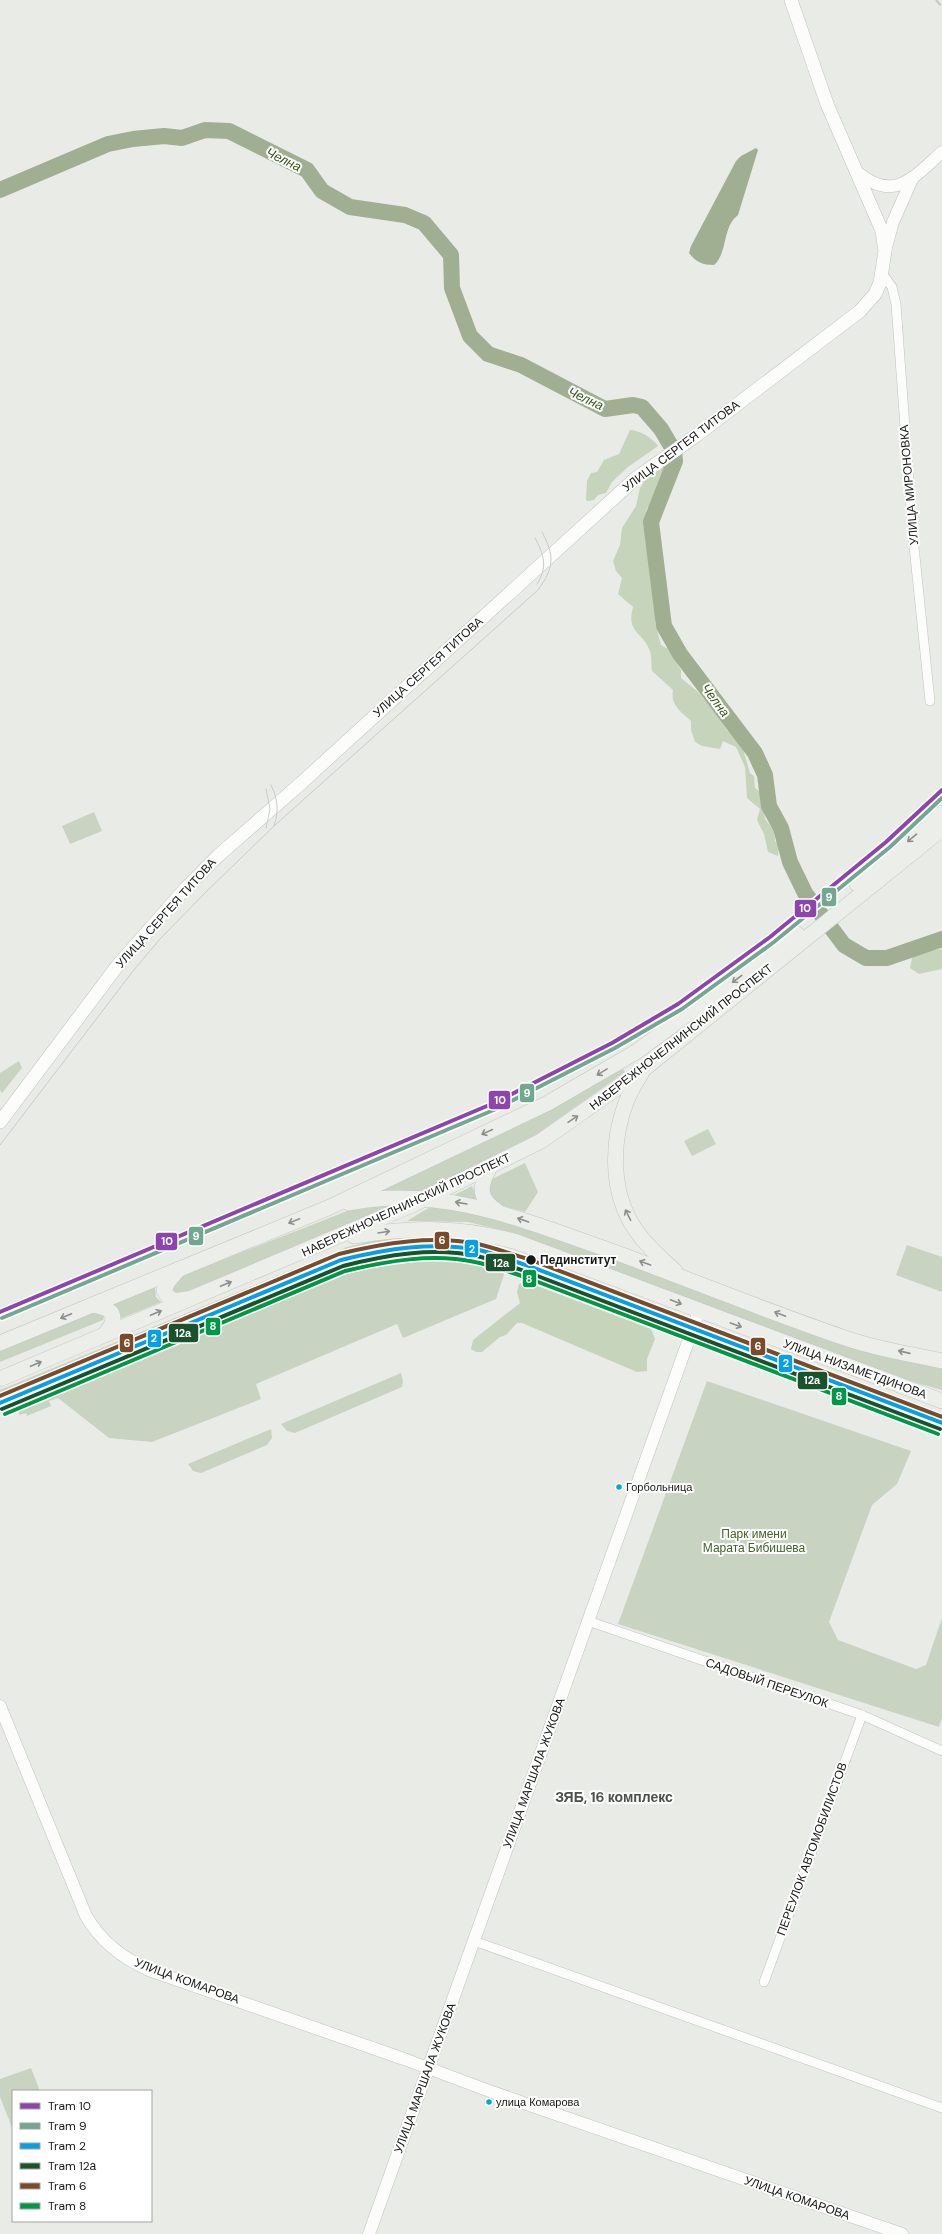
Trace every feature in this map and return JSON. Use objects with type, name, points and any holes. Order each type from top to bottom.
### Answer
[{"type":"main road","name":"УЛИЦА СЕРГЕЯ ТИТОВА","points":[[0,1122],[131,949],[184,890],[219,855],[299,786],[636,478],[697,435],[860,311],[876,294],[882,273],[885,252],[882,231],[827,104],[791,0]]},
{"type":"main road","name":"НАБЕРЕЖНОЧЕЛНИНСКИЙ ПРОСПЕКТ","points":[[0,1379],[331,1240],[424,1199],[541,1141],[644,1068],[873,877],[942,813]]},
{"type":"main road","name":"НАБЕРЕЖНОЧЕЛНИНСКИЙ ПРОСПЕКТ","points":[[873,877],[942,828]]},
{"type":"main road","name":"НАБЕРЕЖНОЧЕЛНИНСКИЙ ПРОСПЕКТ","points":[[0,1344],[92,1304],[330,1206],[516,1119],[582,1084],[666,1031],[794,943]]},
{"type":"main road","points":[[644,1068],[627,1100],[616,1145],[616,1178],[620,1196],[635,1230],[649,1247],[680,1276]]},
{"type":"main road","points":[[490,1167],[484,1177],[482,1193],[489,1205],[498,1211]]},
{"type":"main road","points":[[330,1206],[381,1199],[424,1199],[459,1203],[498,1211],[680,1276],[846,1339],[942,1361]]},
{"type":"main road","name":"УЛИЦА НИЗАМЕТДИНОВА","points":[[331,1240],[390,1230],[432,1228],[492,1235],[517,1242],[942,1401]]},
{"type":"main road","points":[[180,1268],[168,1282],[164,1290],[167,1297],[173,1301],[190,1299]]},
{"type":"main road","points":[[92,1304],[106,1307],[111,1312],[113,1318],[111,1327],[104,1335]]},
{"type":"street","points":[[857,172],[874,184],[888,187],[912,179],[942,152]]},
{"type":"street","points":[[885,252],[894,222],[912,179]]},
{"type":"street","name":"УЛИЦА МИРОНОВКА","points":[[882,273],[892,288],[896,304],[913,537],[930,700]]},
{"type":"street","name":"УЛИЦА МАРШАЛА ЖУКОВА","points":[[369,2234],[699,1311]]},
{"type":"street","name":"САДОВЫЙ ПЕРЕУЛОК","points":[[588,1621],[862,1715],[942,1751]]},
{"type":"street","name":"УЛИЦА КОМАРОВА","points":[[0,1706],[83,1910],[100,1936],[116,1952],[149,1970],[428,2068],[484,2090],[902,2234]]},
{"type":"street","name":"ПЕРЕУЛОК АВТОМОБИЛИСТОВ","points":[[764,1982],[862,1715]]},
{"type":"street","points":[[474,1941],[942,2108]]},
{"type":"green space","points":[[94,812],[102,831],[70,844],[62,826]]},
{"type":"green space","points":[[19,1061],[22,1068],[2,1093],[0,1090],[0,1073]]},
{"type":"green space","points":[[623,1069],[625,1072],[523,1144],[429,1191],[368,1193],[508,1131]]},
{"type":"green space","points":[[708,1129],[716,1144],[692,1156],[684,1141]]},
{"type":"green space","points":[[525,1163],[538,1192],[525,1212],[496,1204],[491,1200],[488,1184],[490,1180]]},
{"type":"green space","points":[[472,1186],[479,1201],[454,1195]]},
{"type":"green space","points":[[401,1203],[178,1295],[173,1290],[174,1279],[347,1211]]},
{"type":"green space","points":[[435,1204],[461,1208],[942,1366],[942,1390],[896,1377],[514,1233],[468,1222],[407,1221]]},
{"type":"green space","points":[[409,1237],[461,1240],[512,1250],[496,1299],[403,1338],[397,1324],[256,1384],[261,1399],[152,1442],[109,1438],[58,1398],[49,1401],[51,1406],[27,1416],[26,1413],[20,1415],[18,1411],[13,1413],[11,1409],[0,1413],[0,1390],[347,1247],[377,1240]]},
{"type":"green space","points":[[907,1245],[942,1257],[942,1292],[896,1275]]},
{"type":"green space","points":[[155,1287],[156,1297],[161,1302],[117,1320],[110,1305]]},
{"type":"green space","points":[[100,1309],[105,1314],[103,1320],[0,1362],[0,1351]]},
{"type":"green space","points":[[401,1373],[403,1381],[402,1387],[295,1433],[287,1431],[281,1424]]},
{"type":"green space","name":"Парк имени Марата Бибишева","points":[[707,1381],[911,1451],[897,1484],[872,1505],[829,1622],[838,1640],[916,1669],[926,1665],[942,1618],[942,1717],[939,1727],[618,1624]]},
{"type":"green space","points":[[271,1429],[272,1438],[267,1445],[201,1473],[193,1471],[188,1464]]},
{"type":"green space","points":[[31,2068],[40,2090],[12,2090],[12,2127],[0,2097],[0,2079]]},
{"type":"shaded area","points":[[756,148],[758,150],[738,215],[729,226],[718,260],[714,265],[706,264],[694,259],[689,253],[691,246],[736,161],[741,156]]},
{"type":"shaded area","points":[[630,430],[646,435],[658,446],[628,467],[612,482],[606,493],[598,495],[594,500],[586,500],[587,481],[591,473],[597,472],[604,460],[619,454]]},
{"type":"shaded area","points":[[657,465],[665,467],[653,502],[647,508],[645,520],[651,579],[659,614],[655,622],[661,645],[668,649],[676,661],[681,670],[681,678],[698,692],[723,722],[727,730],[738,738],[750,773],[754,776],[755,788],[762,793],[765,819],[774,830],[775,841],[779,844],[778,856],[768,852],[764,834],[757,820],[760,809],[747,798],[745,767],[736,747],[723,741],[720,749],[702,746],[695,742],[691,730],[691,721],[677,708],[673,700],[673,690],[652,671],[651,656],[647,644],[633,628],[631,616],[633,607],[618,594],[622,578],[616,571],[613,561],[620,545],[622,528],[636,506],[640,488],[649,473]]},
{"type":"shaded area","points":[[942,949],[942,969],[919,974],[910,968],[913,953]]},
{"type":"shaded area","points":[[524,1281],[651,1329],[655,1339],[647,1359],[647,1371],[637,1372],[522,1323],[517,1323],[506,1335],[500,1337],[482,1352],[476,1352],[471,1349],[473,1340],[520,1303],[517,1292],[519,1284]]},
{"type":"waterway","name":"Челна","points":[[0,190],[108,144],[133,139],[164,136],[182,138],[205,130],[229,131],[307,170],[322,191],[350,207],[405,215],[424,223],[451,255],[452,288],[470,336],[488,354],[521,365],[605,409],[633,405],[642,407],[661,429],[674,451],[675,461],[651,522],[664,626],[680,654],[755,753],[765,775],[769,806],[781,828],[790,862],[805,893],[844,945],[866,958],[887,958],[942,939]]},
{"type":"tram line","points":[[0,1145],[133,971],[160,939],[274,826],[538,590],[547,575],[551,562],[549,548],[542,532]]},
{"type":"tram line","points":[[535,538],[541,550],[544,561],[543,572],[537,584]]},
{"type":"tram line","points":[[271,785],[277,806],[277,816],[274,826]]},
{"type":"tram line","points":[[266,789],[270,809],[266,828]]},
{"type":"tram line","name":"10","points":[[0,1312],[494,1103],[612,1043],[678,1004],[770,937],[886,842],[942,790]]},
{"type":"tram line","name":"9","points":[[2,1318],[496,1109],[615,1048],[682,1009],[774,942],[890,847],[942,798]]},
{"type":"tram line","name":"6","points":[[0,1396],[339,1254],[391,1244],[426,1240],[443,1240],[478,1244],[531,1260],[942,1417]]},
{"type":"tram line","name":"2","points":[[0,1403],[341,1260],[392,1250],[427,1246],[444,1246],[462,1247],[492,1253],[529,1266],[942,1423]]},
{"type":"tram line","name":"12а","points":[[2,1409],[343,1266],[392,1256],[426,1252],[443,1252],[477,1256],[527,1272],[940,1429]]},
{"type":"tram line","name":"8","points":[[5,1414],[345,1271],[393,1261],[442,1258],[481,1263],[525,1277],[938,1434]]},
{"type":"railway","points":[[936,0],[942,7]]},
{"type":"place","name":"Пединститут","points":[[531,1260]]},
{"type":"place","name":"Горбольница","points":[[619,1487]]},
{"type":"place","name":"улица Комарова","points":[[489,2102]]},
{"type":"district","name":"ЗЯБ, 16 комплекс","points":[[614,1797]]}]
